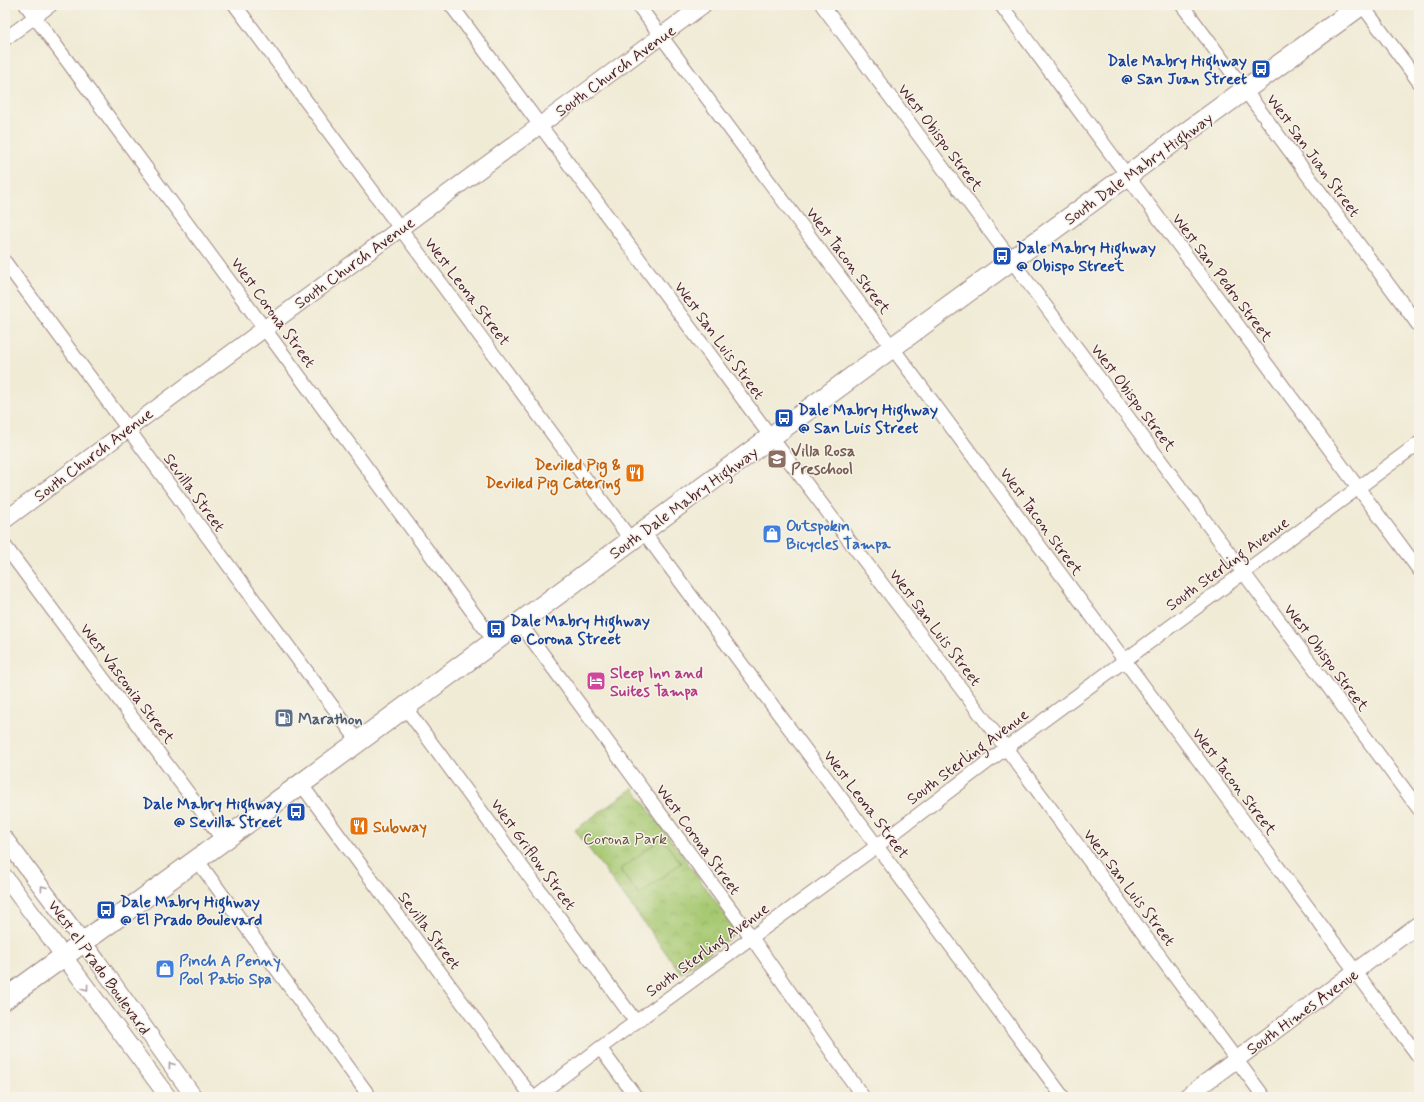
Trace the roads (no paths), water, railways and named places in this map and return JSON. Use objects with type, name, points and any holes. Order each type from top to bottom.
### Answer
[{"type":"main road","name":"South Dale Mabry Highway","points":[[5,999],[301,784],[1011,260],[1362,5]]},
{"type":"street","name":"West Corona Street","points":[[26,5],[494,641]]},
{"type":"street","points":[[5,39],[52,5]]},
{"type":"street","name":"West Leona Street","points":[[235,5],[400,228],[877,846],[1063,1097]]},
{"type":"street","name":"West San Luis Street","points":[[451,5],[771,437],[1006,748],[1264,1097]]},
{"type":"street","name":"West Tacon Street","points":[[638,5],[1419,1057]]},
{"type":"street","name":"South Church Avenue","points":[[5,520],[703,5]]},
{"type":"street","name":"West Obispo Street","points":[[822,5],[1419,809]]},
{"type":"street","name":"West San Pedro Street","points":[[1001,5],[1419,570]]},
{"type":"street","name":"West San Juan Street","points":[[1182,5],[1419,326]]},
{"type":"street","points":[[1362,5],[1419,82]]},
{"type":"street","name":"Sevilla Street","points":[[5,262],[358,741]]},
{"type":"street","name":"South Sterling Avenue","points":[[536,1097],[600,1048],[877,846],[1124,660],[1419,442]]},
{"type":"street","name":"West Vasconia Street","points":[[5,546],[224,840]]},
{"type":"street","name":"West Corona Street","points":[[519,622],[752,938],[863,1097]]},
{"type":"street","name":"West Griflow Street","points":[[404,707],[636,1022]]},
{"type":"street","name":"Sevilla Street","points":[[301,784],[532,1097]]},
{"type":"street","name":"West el Prado Boulevard","points":[[5,839],[83,942],[194,1097]]},
{"type":"street","points":[[197,860],[370,1097]]},
{"type":"street","name":"West el Prado Boulevard","points":[[5,877],[168,1097]]},
{"type":"street","name":"South Himes Avenue","points":[[1186,1097],[1419,924]]},
{"type":"street","points":[[600,1048],[636,1097]]},
{"type":"place","name":"Dale Mabry Highway @ San Juan Street","points":[[1261,69]]},
{"type":"place","name":"Dale Mabry Highway @ Obispo Street","points":[[1002,256]]},
{"type":"place","name":"Dale Mabry Highway @ San Luis Street","points":[[784,418]]},
{"type":"place","name":"Villa Rosa Preschool","points":[[777,459]]},
{"type":"place","name":"Deviled Pig & Deviled Pig Catering","points":[[635,473]]},
{"type":"place","name":"Outspokin Bicycles Tampa","points":[[772,534]]},
{"type":"place","name":"Dale Mabry Highway @ Corona Street","points":[[496,629]]},
{"type":"place","name":"Sleep Inn and Suites Tampa","points":[[596,681]]},
{"type":"place","name":"Marathon","points":[[284,718]]},
{"type":"place","name":"Dale Mabry Highway @ Sevilla Street","points":[[296,812]]},
{"type":"place","name":"Subway","points":[[359,826]]},
{"type":"place","name":"Dale Mabry Highway @ El Prado Boulevard","points":[[106,910]]},
{"type":"place","name":"Pinch A Penny Pool Patio Spa","points":[[165,969]]},
{"type":"park label","name":"Corona Park","points":[[625,838]]}]
